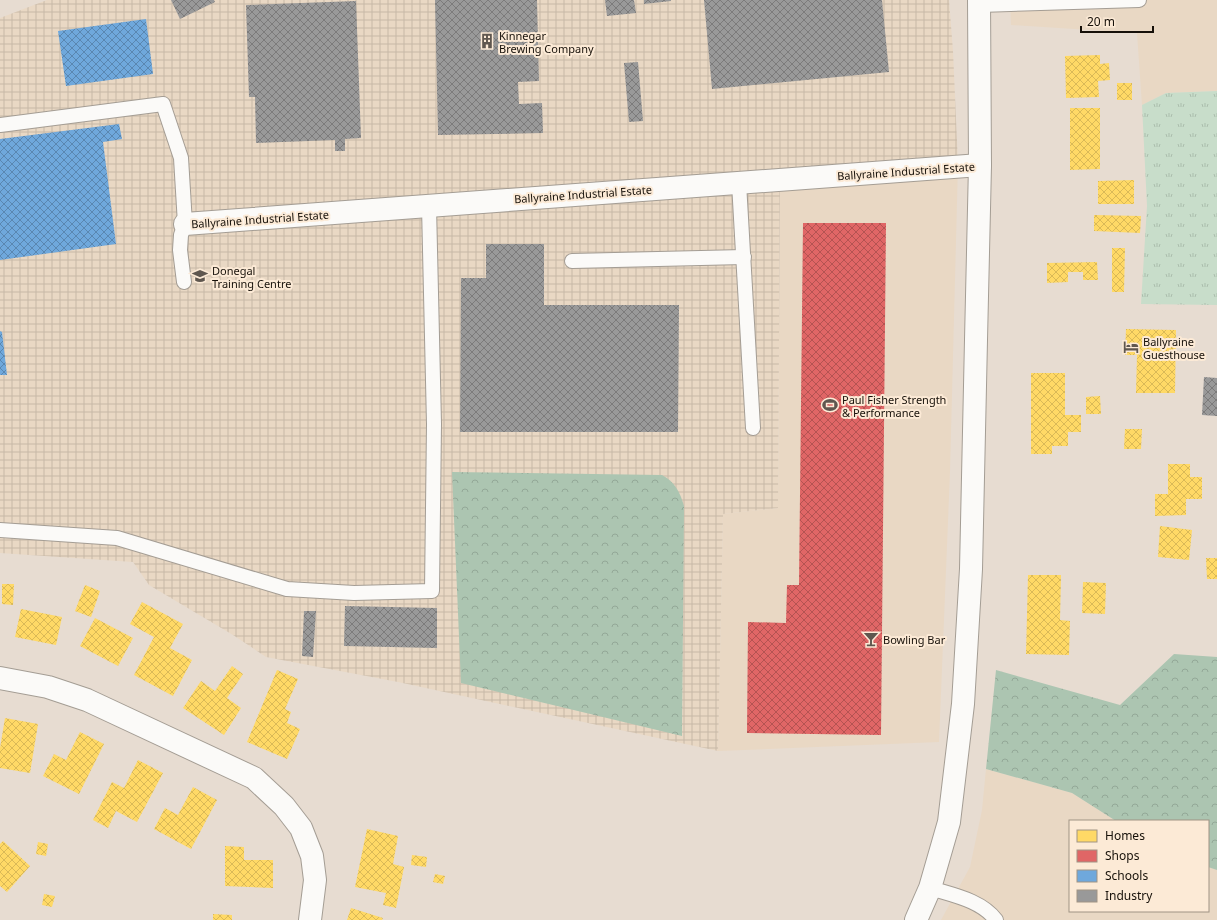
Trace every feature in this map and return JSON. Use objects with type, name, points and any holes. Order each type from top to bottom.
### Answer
[{"type":"street","points":[[916,920],[930,888],[949,822],[963,704],[971,569],[980,165],[980,3]]},
{"type":"street","name":"Ballyraine Industrial Estate","points":[[185,224],[980,165]]},
{"type":"street","points":[[0,678],[48,687],[87,700],[254,778],[284,806],[301,828],[312,856],[315,880],[310,920]]},
{"type":"lane","points":[[980,3],[1139,0]]},
{"type":"lane","points":[[0,125],[163,104],[181,158],[185,224],[181,235],[180,250],[184,282]]},
{"type":"lane","points":[[739,183],[753,428]]},
{"type":"lane","points":[[0,530],[117,538],[287,589],[354,593],[432,591],[434,424],[429,206]]},
{"type":"lane","points":[[572,261],[744,257]]},
{"type":"lane","points":[[930,888],[975,903],[990,912],[996,920]]},
{"type":"shaded area","points":[[47,0],[949,0],[958,164],[780,177],[778,508],[723,514],[718,751],[398,682],[266,657],[233,635],[149,585],[133,562],[0,553],[0,18]]},
{"type":"shaded area","points":[[1010,0],[1217,0],[1217,91],[1166,93],[1142,105],[1137,33],[1011,25]]},
{"type":"shaded area","points":[[958,164],[950,472],[939,742],[718,751],[723,514],[778,508],[780,177]]},
{"type":"shaded area","points":[[986,769],[1072,793],[1114,820],[1069,820],[1069,912],[1209,912],[1209,867],[1217,870],[1217,920],[941,920],[970,867],[982,810]]},
{"type":"green space","points":[[1217,91],[1217,305],[1141,304],[1147,206],[1142,105],[1166,93]]},
{"type":"green space","points":[[452,472],[662,475],[674,484],[681,496],[684,506],[682,736],[461,683]]},
{"type":"green space","points":[[1174,654],[1217,657],[1217,870],[1209,867],[1209,820],[1114,820],[1072,793],[986,769],[996,670],[1120,705]]},
{"type":"building: Homes","points":[[1100,55],[1100,64],[1109,63],[1110,80],[1098,81],[1099,97],[1066,98],[1065,56]]},
{"type":"building: Homes","points":[[1117,83],[1132,83],[1132,100],[1117,100]]},
{"type":"building: Homes","points":[[1070,108],[1100,108],[1100,169],[1070,170]]},
{"type":"building: Homes","points":[[1134,180],[1134,204],[1098,204],[1098,181]]},
{"type":"building: Homes","points":[[1094,215],[1141,216],[1140,233],[1094,231]]},
{"type":"building: Homes","points":[[1112,248],[1125,248],[1124,292],[1112,292]]},
{"type":"building: Homes","points":[[1097,262],[1098,280],[1083,280],[1083,272],[1068,272],[1068,282],[1047,283],[1047,263]]},
{"type":"building: Homes","points":[[1126,329],[1176,330],[1175,393],[1136,393],[1137,355],[1125,355]]},
{"type":"building: Homes","points":[[1031,373],[1065,373],[1065,415],[1081,415],[1081,432],[1068,432],[1068,446],[1052,446],[1052,454],[1031,454]]},
{"type":"building: Homes","points":[[1100,396],[1101,414],[1086,414],[1086,397]]},
{"type":"building: Homes","points":[[1125,429],[1142,429],[1141,449],[1124,449]]},
{"type":"building: Homes","points":[[1168,464],[1190,464],[1190,477],[1202,477],[1202,499],[1186,499],[1186,515],[1155,516],[1155,494],[1168,494]]},
{"type":"building: Homes","points":[[1160,526],[1192,530],[1189,560],[1158,557]]},
{"type":"building: Homes","points":[[1206,558],[1217,558],[1217,579],[1207,579]]},
{"type":"building: Homes","points":[[1028,575],[1061,575],[1060,620],[1070,621],[1069,655],[1026,654]]},
{"type":"building: Homes","points":[[1083,582],[1106,583],[1105,614],[1082,613]]},
{"type":"building: Homes","points":[[2,584],[14,584],[13,605],[2,604]]},
{"type":"building: Homes","points":[[85,585],[100,591],[91,617],[75,611]]},
{"type":"building: Homes","points":[[142,602],[183,624],[170,648],[192,660],[173,696],[134,675],[154,637],[130,624]]},
{"type":"building: Homes","points":[[21,609],[62,617],[56,645],[15,637]]},
{"type":"building: Homes","points":[[95,618],[133,638],[118,666],[80,646]]},
{"type":"building: Homes","points":[[232,666],[243,674],[227,698],[241,708],[224,735],[183,708],[201,681],[215,691]]},
{"type":"building: Homes","points":[[277,670],[298,679],[285,709],[291,712],[287,723],[300,729],[287,759],[247,742]]},
{"type":"building: Homes","points":[[5,718],[38,724],[30,773],[0,768],[0,748]]},
{"type":"building: Homes","points":[[80,732],[104,744],[79,794],[43,776],[54,754],[66,760]]},
{"type":"building: Homes","points":[[138,760],[163,773],[137,822],[116,811],[108,828],[93,820],[112,782],[124,788]]},
{"type":"building: Homes","points":[[193,787],[217,800],[191,849],[154,829],[165,808],[178,815]]},
{"type":"building: Homes","points":[[367,829],[398,836],[393,864],[404,867],[396,908],[383,905],[386,893],[355,887]]},
{"type":"building: Homes","points":[[3,841],[30,866],[7,892],[0,886],[0,844]]},
{"type":"building: Homes","points":[[38,842],[48,844],[46,856],[36,854]]},
{"type":"building: Homes","points":[[225,846],[244,847],[244,860],[273,860],[273,888],[225,886]]},
{"type":"building: Homes","points":[[412,855],[427,857],[426,867],[411,865]]},
{"type":"building: Homes","points":[[435,874],[445,876],[443,884],[433,882]]},
{"type":"building: Homes","points":[[44,894],[55,896],[52,907],[42,905]]},
{"type":"building: Homes","points":[[351,908],[383,918],[382,920],[347,920]]},
{"type":"building: Homes","points":[[213,914],[232,915],[232,920],[213,920]]},
{"type":"building: Shops","points":[[803,223],[886,223],[881,735],[747,733],[748,622],[786,623],[787,585],[799,585]]},
{"type":"building: Schools","points":[[146,19],[153,74],[66,86],[58,31]]},
{"type":"building: Schools","points":[[119,124],[122,139],[103,142],[116,244],[0,260],[0,139]]},
{"type":"building: Schools","points":[[0,331],[2,332],[7,375],[0,375]]},
{"type":"building: Industry","points":[[171,0],[214,0],[215,2],[180,19]]},
{"type":"building: Industry","name":"Kinnegar Brewing Company","points":[[435,0],[537,0],[539,81],[518,82],[519,104],[542,103],[543,133],[438,135]]},
{"type":"building: Industry","points":[[605,0],[634,0],[636,13],[607,16]]},
{"type":"building: Industry","points":[[644,0],[671,0],[671,1],[644,4]]},
{"type":"building: Industry","points":[[704,0],[882,0],[889,72],[712,89]]},
{"type":"building: Industry","points":[[356,1],[361,138],[345,139],[345,151],[335,151],[335,140],[256,143],[255,97],[249,97],[246,5]]},
{"type":"building: Industry","points":[[638,62],[643,121],[629,122],[624,63]]},
{"type":"building: Industry","points":[[486,244],[544,244],[544,305],[679,305],[678,432],[460,432],[461,278],[486,278]]},
{"type":"building: Industry","points":[[1204,377],[1217,378],[1217,416],[1202,415]]},
{"type":"building: Industry","points":[[345,606],[437,608],[437,648],[344,646]]},
{"type":"building: Industry","points":[[304,611],[316,611],[313,657],[302,656]]},
{"type":"place","name":"Kinnegar Brewing Company","points":[[487,41]]},
{"type":"place","name":"Donegal Training Centre","points":[[200,276]]},
{"type":"place","name":"Ballyraine Guesthouse","points":[[1131,347]]},
{"type":"place","name":"Paul Fisher Strength & Performance","points":[[830,405]]},
{"type":"place","name":"Bowling Bar","points":[[871,639]]}]
